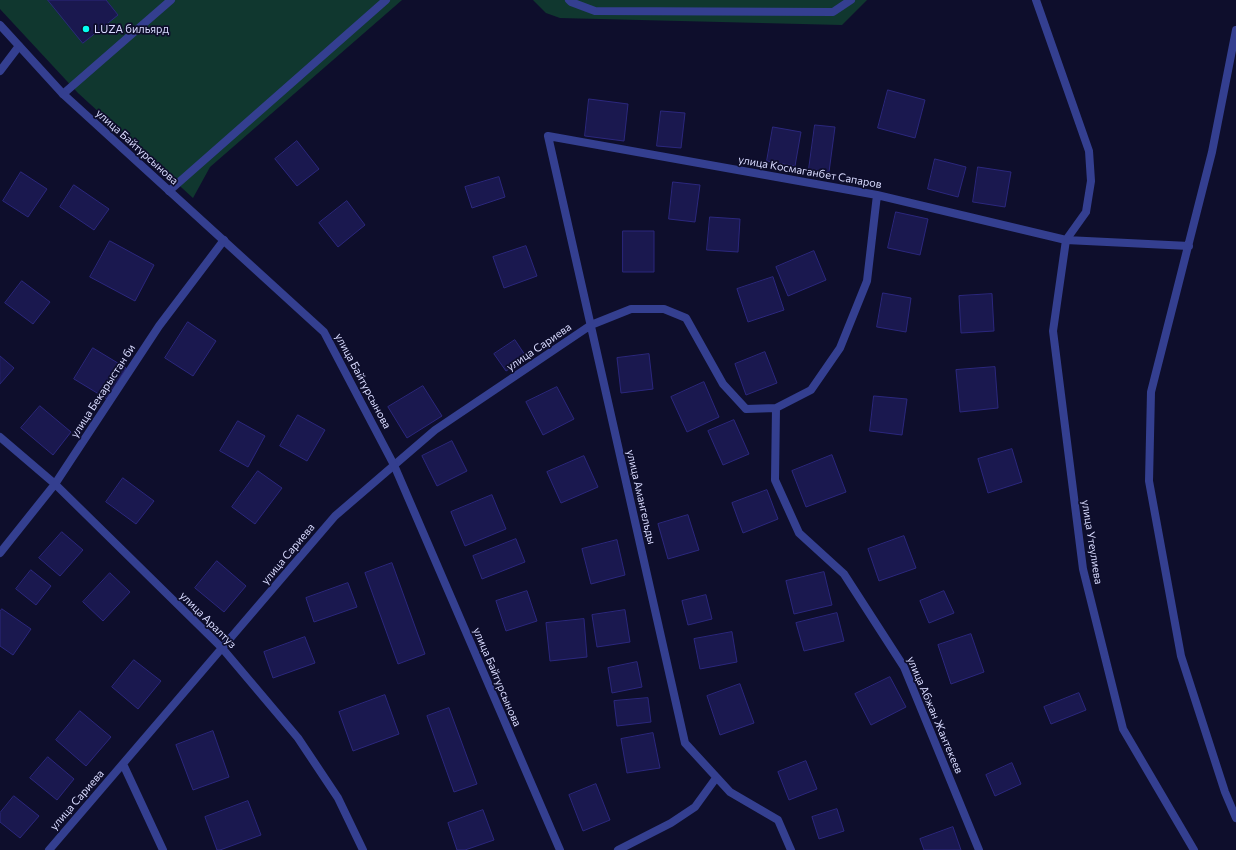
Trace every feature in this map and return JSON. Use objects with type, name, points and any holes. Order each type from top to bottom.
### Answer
[{"type":"street","points":[[63,94],[171,0]]},
{"type":"street","points":[[169,190],[386,0]]},
{"type":"street","points":[[569,0],[595,11],[817,12],[833,12],[851,0]]},
{"type":"street","points":[[1036,0],[1089,151],[1091,181],[1086,212],[1066,240]]},
{"type":"street","name":"улица Байтурсынова","points":[[0,25],[63,94],[324,332],[394,465],[560,850]]},
{"type":"street","points":[[1236,30],[1212,152],[1151,392],[1148,481],[1180,656],[1225,792],[1236,818]]},
{"type":"street","points":[[0,71],[19,46]]},
{"type":"street","name":"улица Космаганбет Сапаров","points":[[548,136],[878,195],[1066,240],[1189,246]]},
{"type":"street","name":"улица Амангельды","points":[[548,136],[685,743],[730,792],[778,820],[790,850]]},
{"type":"street","points":[[776,408],[811,390],[840,348],[867,281],[878,195]]},
{"type":"street","name":"улица Бекарыстан би","points":[[0,553],[55,484],[159,326],[224,240]]},
{"type":"street","name":"улица Утеулиева","points":[[1066,240],[1053,331],[1083,569],[1123,729],[1194,850]]},
{"type":"street","name":"улица Сариева","points":[[49,850],[335,516],[435,430],[591,324],[631,309],[664,308],[686,318],[723,384],[746,409],[776,408]]},
{"type":"street","name":"улица Абжан Жантекеев","points":[[776,408],[775,480],[799,532],[844,574],[904,667],[979,850]]},
{"type":"street","name":"улица Аралтуз","points":[[0,437],[55,484],[222,648],[298,738],[338,798],[363,850]]},
{"type":"street","points":[[123,764],[163,850]]},
{"type":"street","points":[[618,850],[671,824],[695,807],[716,778]]},
{"type":"green space","points":[[0,0],[402,0],[210,167],[193,198],[78,93],[0,9]]},
{"type":"green space","points":[[533,0],[867,0],[842,25],[560,18],[546,13]]},
{"type":"building","name":"LUZA бильярд","points":[[48,0],[106,0],[118,15],[83,43]]},
{"type":"building","points":[[888,90],[925,100],[915,138],[878,128]]},
{"type":"building","points":[[589,99],[628,104],[624,141],[585,136]]},
{"type":"building","points":[[661,111],[685,113],[681,148],[657,146]]},
{"type":"building","points":[[815,125],[835,127],[829,172],[809,169]]},
{"type":"building","points":[[773,127],[801,132],[795,166],[767,161]]},
{"type":"building","points":[[297,141],[319,169],[297,186],[275,159]]},
{"type":"building","points":[[935,159],[966,167],[958,197],[928,189]]},
{"type":"building","points":[[978,167],[1011,172],[1005,207],[973,202]]},
{"type":"building","points":[[21,172],[47,189],[28,217],[3,201]]},
{"type":"building","points":[[499,177],[505,197],[472,208],[465,187]]},
{"type":"building","points":[[673,182],[700,185],[695,222],[669,219]]},
{"type":"building","points":[[74,185],[109,209],[94,230],[60,207]]},
{"type":"building","points":[[347,201],[365,225],[338,247],[319,223]]},
{"type":"building","points":[[896,212],[928,219],[920,255],[888,248]]},
{"type":"building","points":[[710,217],[740,219],[738,252],[707,250]]},
{"type":"building","points":[[623,231],[654,231],[654,272],[623,272]]},
{"type":"building","points":[[110,241],[154,265],[135,301],[90,277]]},
{"type":"building","points":[[526,246],[537,276],[504,288],[493,257]]},
{"type":"building","points":[[814,251],[826,280],[788,296],[776,267]]},
{"type":"building","points":[[773,277],[784,310],[748,322],[737,289]]},
{"type":"building","points":[[22,281],[50,302],[33,324],[5,303]]},
{"type":"building","points":[[883,293],[911,298],[906,332],[877,327]]},
{"type":"building","points":[[992,294],[994,331],[961,333],[959,296]]},
{"type":"building","points":[[188,322],[216,341],[193,376],[165,358]]},
{"type":"building","points":[[515,340],[527,358],[506,371],[494,354]]},
{"type":"building","points":[[93,348],[126,368],[107,399],[74,379]]},
{"type":"building","points":[[765,352],[777,383],[746,395],[735,364]]},
{"type":"building","points":[[649,354],[653,389],[621,393],[617,358]]},
{"type":"building","points":[[0,356],[14,368],[0,384]]},
{"type":"building","points":[[995,367],[998,408],[960,412],[956,370]]},
{"type":"building","points":[[704,382],[719,417],[687,432],[671,397]]},
{"type":"building","points":[[423,386],[442,416],[407,438],[388,407]]},
{"type":"building","points":[[557,387],[574,419],[543,435],[526,402]]},
{"type":"building","points":[[874,396],[907,399],[902,435],[870,431]]},
{"type":"building","points":[[40,406],[71,432],[53,455],[21,428]]},
{"type":"building","points":[[298,415],[325,430],[307,461],[280,446]]},
{"type":"building","points":[[734,420],[749,454],[723,465],[708,431]]},
{"type":"building","points":[[238,421],[265,436],[248,467],[220,451]]},
{"type":"building","points":[[452,441],[467,471],[437,486],[422,456]]},
{"type":"building","points":[[1012,449],[1022,482],[988,493],[978,459]]},
{"type":"building","points":[[832,455],[846,492],[806,507],[792,471]]},
{"type":"building","points":[[584,456],[598,487],[561,503],[547,472]]},
{"type":"building","points":[[258,471],[282,488],[255,524],[232,507]]},
{"type":"building","points":[[123,478],[154,501],[136,524],[106,502]]},
{"type":"building","points":[[767,490],[778,519],[743,533],[732,503]]},
{"type":"building","points":[[492,495],[506,529],[465,546],[451,512]]},
{"type":"building","points":[[688,515],[699,550],[668,559],[658,524]]},
{"type":"building","points":[[62,532],[83,550],[60,576],[39,558]]},
{"type":"building","points":[[904,536],[916,568],[879,581],[868,549]]},
{"type":"building","points":[[516,539],[525,562],[482,579],[473,556]]},
{"type":"building","points":[[617,540],[625,575],[591,584],[582,549]]},
{"type":"building","points":[[217,561],[246,586],[224,612],[195,588]]},
{"type":"building","points":[[392,563],[425,654],[398,664],[365,573]]},
{"type":"building","points":[[31,570],[51,586],[36,605],[16,589]]},
{"type":"building","points":[[824,572],[832,605],[794,614],[786,581]]},
{"type":"building","points":[[110,573],[130,592],[103,621],[83,602]]},
{"type":"building","points":[[348,583],[357,607],[314,622],[306,598]]},
{"type":"building","points":[[527,591],[537,621],[506,631],[496,601]]},
{"type":"building","points":[[944,591],[954,613],[929,623],[920,601]]},
{"type":"building","points":[[706,595],[712,619],[688,625],[682,601]]},
{"type":"building","points":[[2,609],[31,629],[13,655],[0,646],[0,612]]},
{"type":"building","points":[[625,610],[630,642],[597,647],[592,615]]},
{"type":"building","points":[[837,613],[844,641],[804,651],[796,623]]},
{"type":"building","points":[[584,619],[587,657],[550,661],[546,623]]},
{"type":"building","points":[[732,632],[737,662],[700,669],[694,639]]},
{"type":"building","points":[[971,634],[984,672],[951,684],[938,645]]},
{"type":"building","points":[[305,637],[315,663],[273,678],[264,652]]},
{"type":"building","points":[[134,660],[161,681],[138,709],[112,687]]},
{"type":"building","points":[[637,662],[642,687],[612,693],[608,668]]},
{"type":"building","points":[[890,677],[906,707],[871,725],[855,694]]},
{"type":"building","points":[[740,684],[754,723],[720,735],[707,696]]},
{"type":"building","points":[[1079,693],[1086,710],[1051,724],[1044,707]]},
{"type":"building","points":[[385,695],[399,734],[353,751],[339,712]]},
{"type":"building","points":[[648,698],[651,722],[617,726],[614,701]]},
{"type":"building","points":[[449,708],[477,784],[454,792],[427,716]]},
{"type":"building","points":[[80,711],[111,737],[86,766],[56,740]]},
{"type":"building","points":[[213,731],[229,777],[193,790],[176,745]]},
{"type":"building","points":[[653,733],[660,768],[627,773],[621,739]]},
{"type":"building","points":[[48,757],[74,779],[57,800],[30,778]]},
{"type":"building","points":[[806,761],[817,789],[789,800],[778,772]]},
{"type":"building","points":[[1012,763],[1021,784],[995,796],[986,775]]},
{"type":"building","points":[[596,784],[610,820],[583,831],[569,795]]},
{"type":"building","points":[[14,796],[39,816],[20,838],[0,822],[0,813]]},
{"type":"building","points":[[248,801],[261,835],[217,850],[205,817]]},
{"type":"building","points":[[837,809],[844,831],[819,839],[812,817]]},
{"type":"building","points":[[483,810],[494,840],[465,850],[457,850],[448,823]]},
{"type":"building","points":[[953,827],[961,850],[924,850],[920,839]]},
{"type":"place","name":"LUZA бильярд","points":[[86,29]]}]
